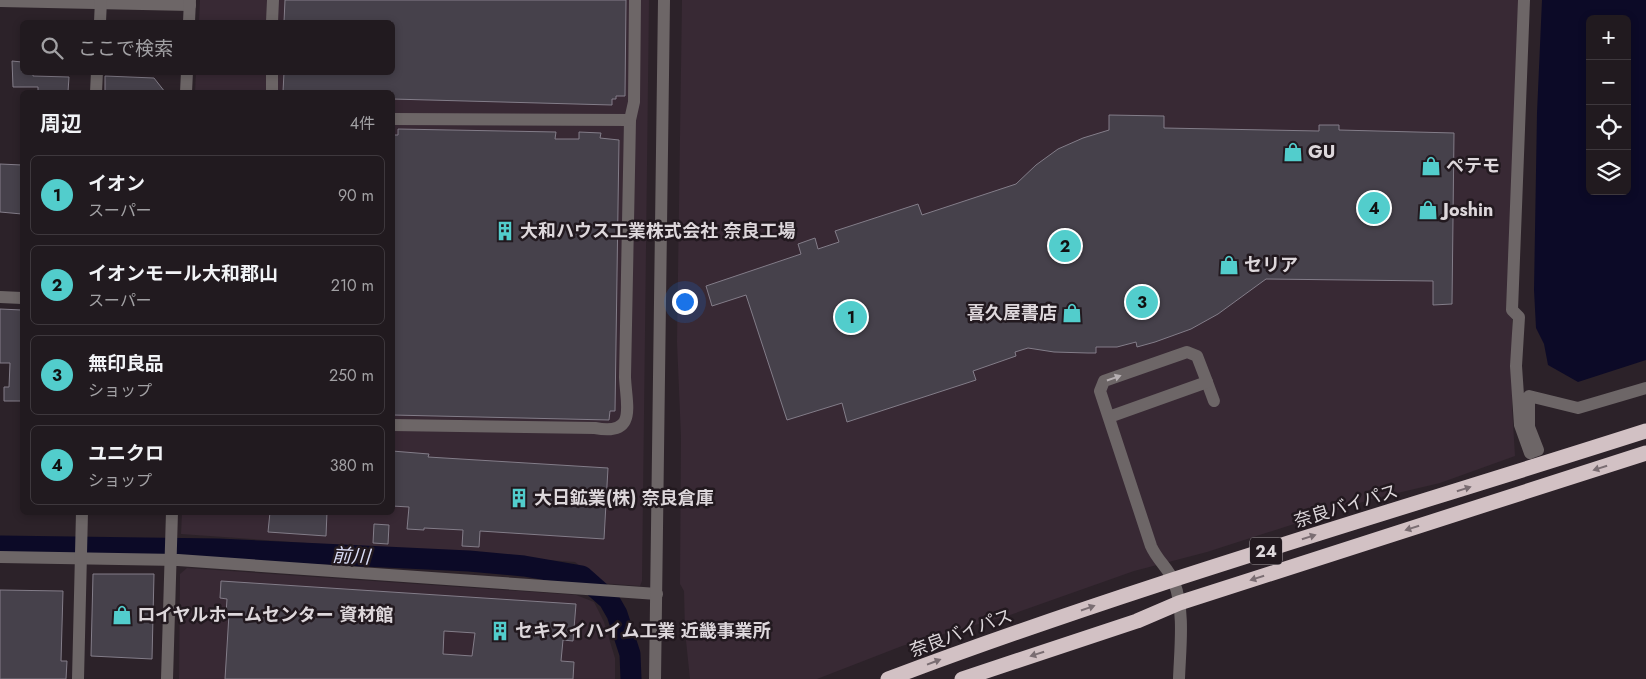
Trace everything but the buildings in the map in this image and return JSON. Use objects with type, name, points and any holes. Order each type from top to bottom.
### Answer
[{"type":"highway","name":"奈良バイパス","points":[[888,679],[981,644],[1646,430]]},
{"type":"highway","name":"24","points":[[962,679],[1136,621],[1178,603],[1646,453]]},
{"type":"street","points":[[272,20],[273,0]]},
{"type":"street","points":[[395,425],[595,428],[607,430],[616,429],[624,423],[628,414],[625,377],[630,120],[634,102],[635,0]]},
{"type":"street","points":[[656,679],[664,0]]},
{"type":"street","points":[[1524,0],[1512,310],[1519,317],[1516,366],[1520,425],[1530,453],[1538,450],[1529,427],[1529,396],[1578,408],[1646,388]]},
{"type":"street","points":[[0,1],[190,2],[189,20]]},
{"type":"street","points":[[100,20],[101,1]]},
{"type":"street","points":[[96,90],[97,75]]},
{"type":"street","points":[[186,90],[187,75]]},
{"type":"street","points":[[272,75],[272,90]]},
{"type":"street","points":[[395,119],[630,120]]},
{"type":"street","points":[[0,297],[20,298]]},
{"type":"street","points":[[1179,679],[1178,603],[1173,581],[1154,552],[1100,391],[1104,381],[1191,352],[1197,356],[1214,401]]},
{"type":"street","points":[[1109,417],[1207,382]]},
{"type":"street","points":[[78,679],[82,515]]},
{"type":"street","points":[[167,679],[172,515]]},
{"type":"street","points":[[0,557],[170,560],[657,594]]},
{"type":"shaded area","points":[[200,0],[649,0],[642,581],[640,586],[600,583],[575,562],[181,534],[182,515],[395,515],[395,90],[195,90],[196,75],[395,75],[395,20],[199,20]]},
{"type":"shaded area","points":[[682,0],[1520,0],[1512,316],[1512,406],[1515,456],[1440,483],[1372,499],[1207,552],[1134,571],[1010,615],[902,646],[817,679],[690,679],[685,631],[684,591],[680,584],[681,437],[677,342]]},
{"type":"shaded area","points":[[1542,0],[1646,0],[1646,360],[1578,382],[1548,365],[1544,344],[1536,328],[1534,290],[1537,113]]},
{"type":"shaded area","points":[[187,568],[576,595],[594,602],[604,622],[615,658],[615,679],[179,679],[180,574]]},
{"type":"waterway","name":"前川","points":[[0,546],[218,549],[469,561],[524,566],[582,576],[609,600],[617,614],[630,654],[631,679]]},
{"type":"place","name":"GU","points":[[1293,152]]},
{"type":"place","name":"ペテモ","points":[[1431,166]]},
{"type":"place","name":"ユニクロ","points":[[1374,208]]},
{"type":"place","name":"Joshin","points":[[1428,210]]},
{"type":"place","name":"大和ハウス工業株式会社 奈良工場","points":[[505,231]]},
{"type":"place","name":"イオンモール大和郡山","points":[[1065,246]]},
{"type":"place","name":"セリア","points":[[1229,265]]},
{"type":"place","name":"無印良品","points":[[1142,302]]},
{"type":"place","name":"喜久屋書店","points":[[1072,313]]},
{"type":"place","name":"イオン","points":[[851,317]]},
{"type":"place","name":"大日鉱業(株) 奈良倉庫","points":[[519,498]]},
{"type":"place","name":"ロイヤルホームセンター 資材館","points":[[122,615]]},
{"type":"place","name":"セキスイハイム工業 近畿事業所","points":[[500,631]]}]
